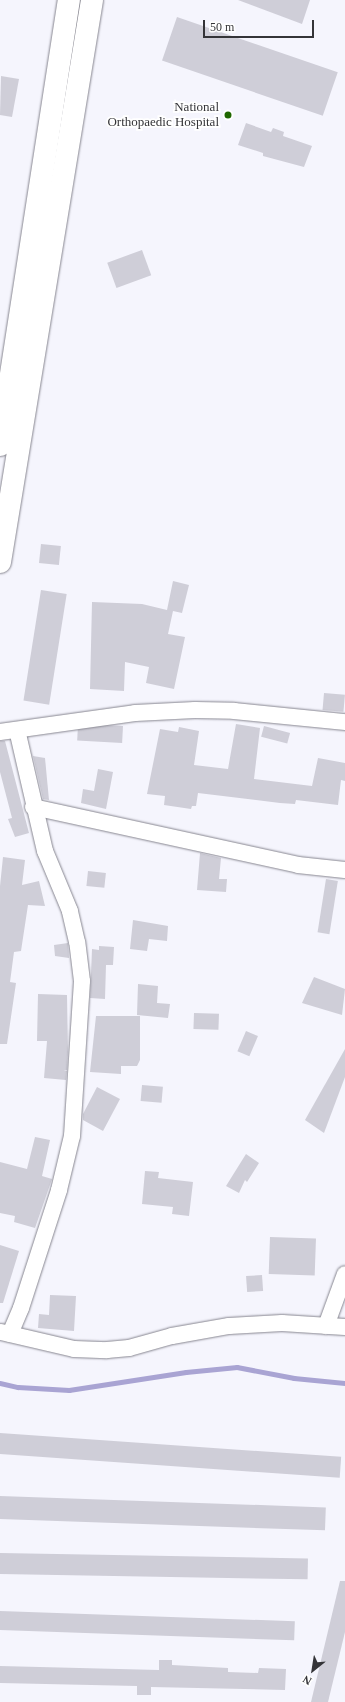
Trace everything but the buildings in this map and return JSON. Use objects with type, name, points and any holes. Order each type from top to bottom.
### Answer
[{"type":"main road","points":[[0,445],[69,0]]},
{"type":"main road","points":[[0,562],[92,0]]},
{"type":"street","points":[[0,732],[112,716],[195,710],[234,711],[345,722]]},
{"type":"street","points":[[18,730],[33,806],[45,850],[70,911],[78,942],[82,981],[81,1018],[72,1136],[59,1190],[21,1308],[5,1333],[74,1349],[107,1350],[129,1348],[172,1336],[229,1326],[282,1323],[345,1327]]},
{"type":"street","points":[[33,806],[298,866],[345,870]]},
{"type":"street","points":[[326,1326],[345,1274]]},
{"type":"waterway","points":[[0,1383],[18,1387],[69,1390],[186,1372],[237,1367],[294,1378],[345,1383]]},
{"type":"place","name":"National Orthopaedic Hospital","points":[[228,115]]}]
